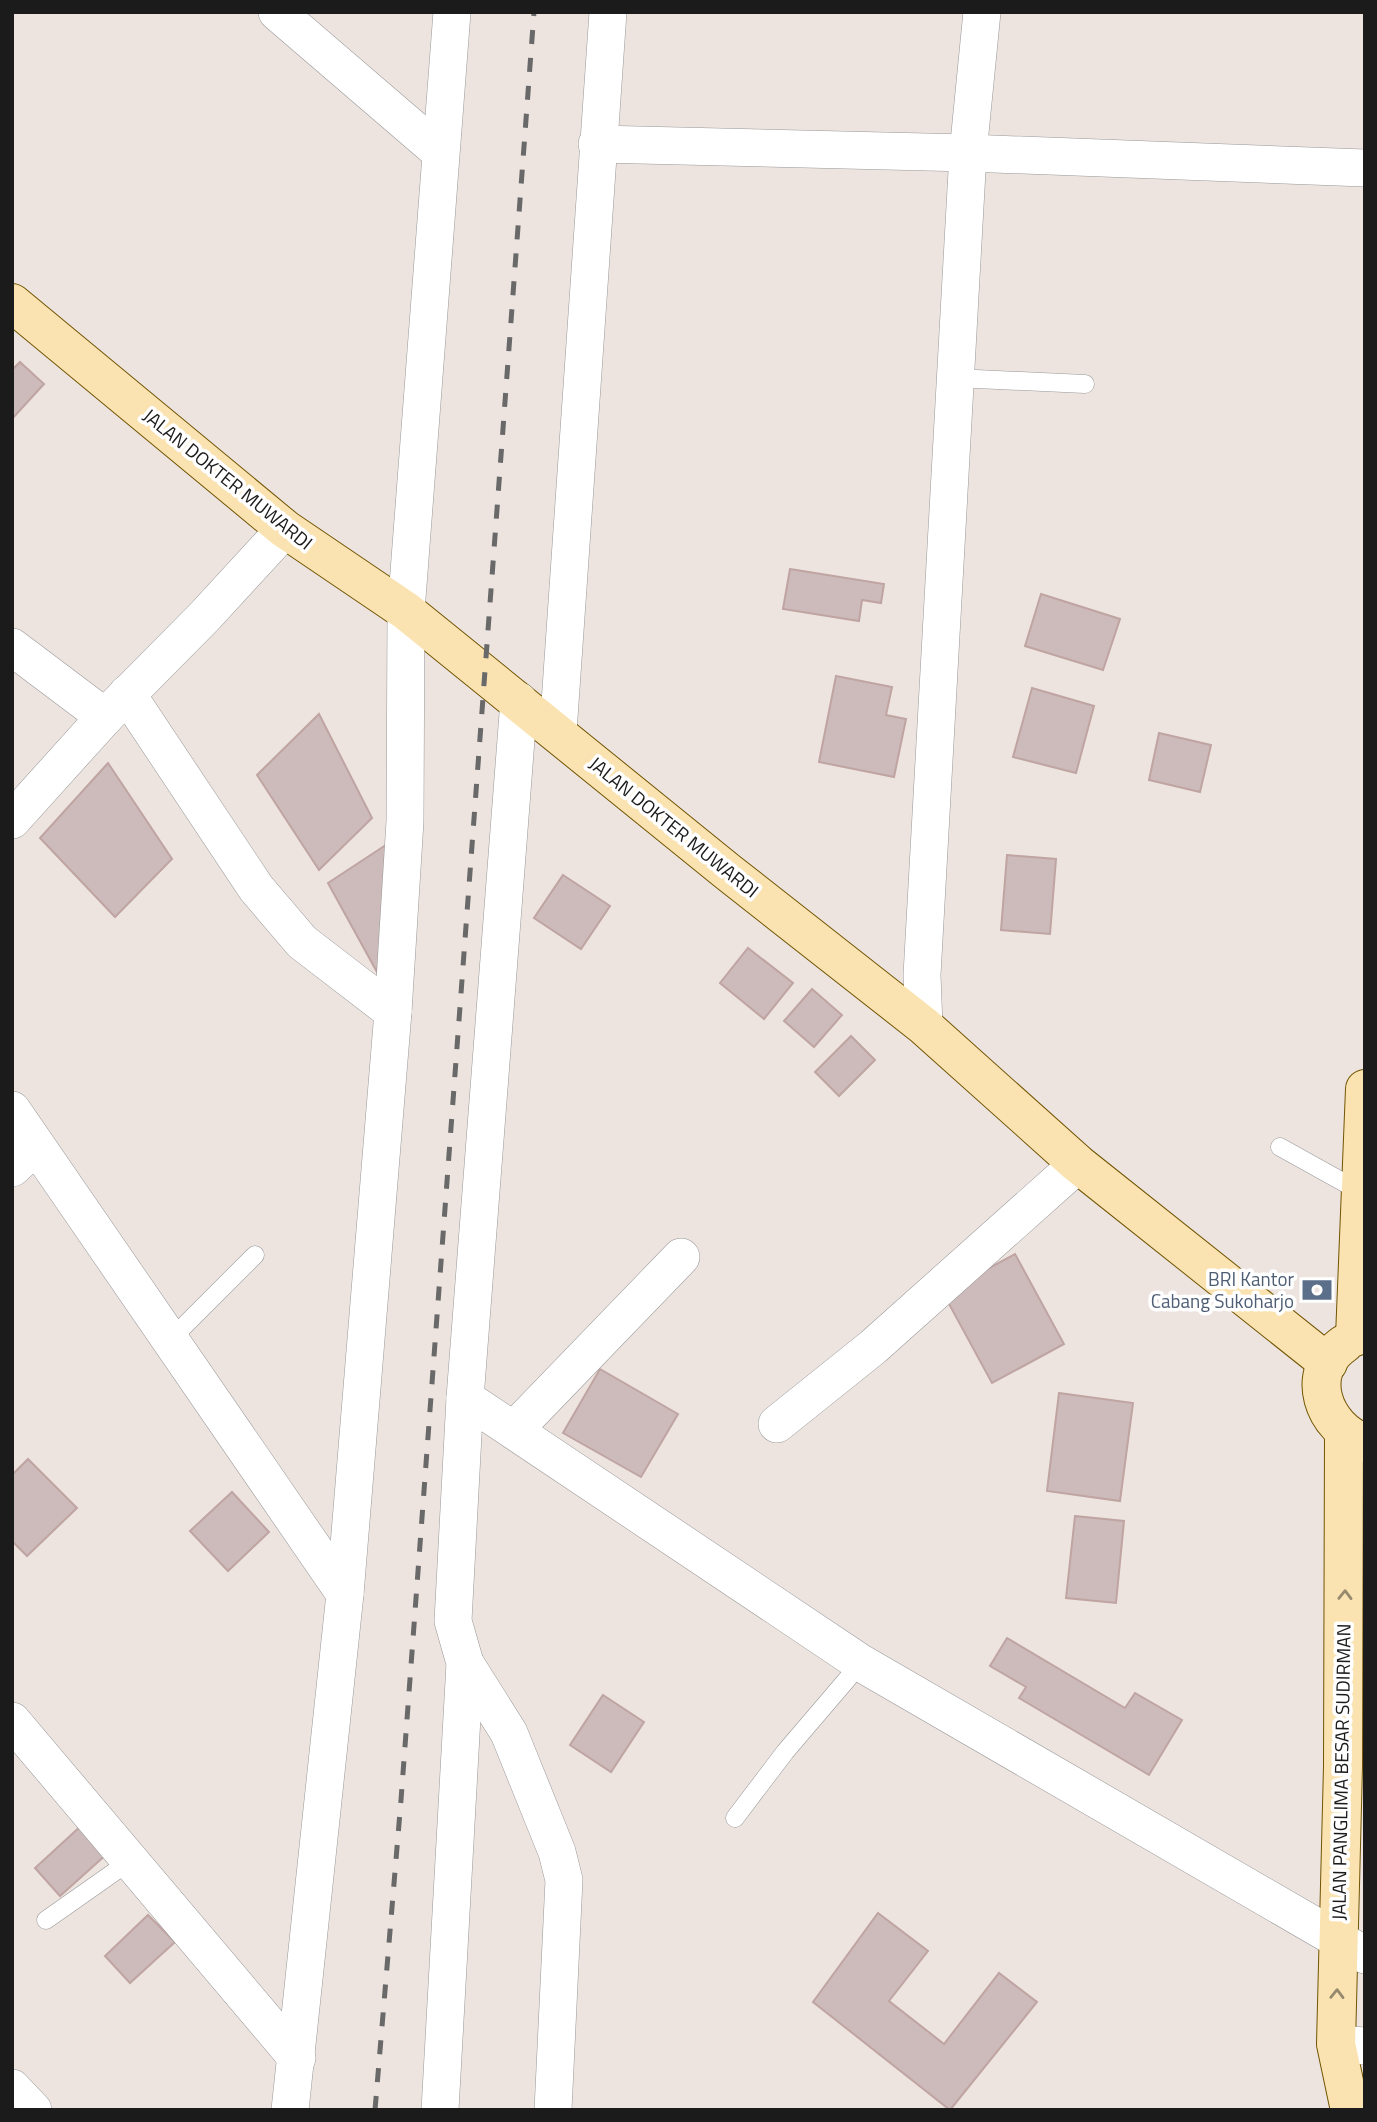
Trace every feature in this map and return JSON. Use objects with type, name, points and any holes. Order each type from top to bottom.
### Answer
[{"type":"main road","name":"JALAN DOKTER MUWARDI","points":[[12,303],[285,529],[406,611],[558,732],[728,872],[923,1026],[1078,1164],[1328,1363]]},
{"type":"main road","points":[[1354,1438],[1333,1422],[1322,1393],[1328,1363],[1339,1348],[1360,1336],[1365,1089]]},
{"type":"main road","name":"JALAN PANGLIMA BESAR SUDIRMAN","points":[[1350,2110],[1352,1948],[1343,1738],[1354,1438]]},
{"type":"street","points":[[277,12],[440,152]]},
{"type":"street","points":[[290,2110],[345,1594],[393,1012],[405,821],[406,611],[452,12]]},
{"type":"street","points":[[558,732],[608,12]]},
{"type":"street","points":[[923,1026],[922,975],[968,153],[982,12]]},
{"type":"street","points":[[597,144],[968,153],[1365,168]]},
{"type":"street","points":[[12,820],[116,706],[205,616],[285,529]]},
{"type":"street","points":[[12,647],[116,706],[302,942],[393,1012]]},
{"type":"street","points":[[519,701],[465,1398],[453,1621],[465,1663],[509,1733],[557,1852],[564,1880],[552,2110]]},
{"type":"street","points":[[12,1110],[24,1157],[170,1340],[345,1594]]},
{"type":"street","points":[[777,1424],[873,1347],[1078,1164]]},
{"type":"street","points":[[514,1430],[681,1257]]},
{"type":"street","points":[[465,1398],[862,1662],[1352,1948]]},
{"type":"street","points":[[440,2110],[465,1663]]},
{"type":"street","points":[[12,1721],[297,2058]]},
{"type":"street","points":[[12,2088],[33,2110]]},
{"type":"lane","points":[[955,378],[1085,384]]},
{"type":"lane","points":[[1280,1147],[1361,1192]]},
{"type":"lane","points":[[170,1340],[254,1255]]},
{"type":"lane","points":[[735,1818],[785,1752],[862,1662]]},
{"type":"lane","points":[[46,1920],[130,1861]]},
{"type":"building","points":[[20,362],[44,384],[12,419],[12,370]]},
{"type":"building","points":[[790,569],[884,584],[881,603],[862,600],[859,621],[783,609]]},
{"type":"building","points":[[1041,594],[1120,619],[1103,670],[1025,646]]},
{"type":"building","points":[[836,676],[892,687],[886,715],[906,719],[894,777],[819,762]]},
{"type":"building","points":[[1032,688],[1094,706],[1076,773],[1013,757]]},
{"type":"building","points":[[319,714],[372,818],[319,870],[257,775]]},
{"type":"building","points":[[1159,733],[1211,745],[1200,792],[1149,780]]},
{"type":"building","points":[[108,763],[172,859],[115,917],[40,838]]},
{"type":"building","points":[[395,839],[377,972],[328,883]]},
{"type":"building","points":[[1007,855],[1056,859],[1050,934],[1001,930]]},
{"type":"building","points":[[563,875],[610,906],[581,949],[534,918]]},
{"type":"building","points":[[748,948],[793,983],[764,1019],[720,983]]},
{"type":"building","points":[[812,989],[842,1015],[814,1047],[784,1021]]},
{"type":"building","points":[[851,1036],[875,1060],[839,1096],[815,1072]]},
{"type":"building","points":[[1015,1254],[1064,1344],[992,1383],[943,1293]]},
{"type":"building","points":[[600,1369],[678,1414],[641,1477],[563,1433]]},
{"type":"building","points":[[1059,1393],[1133,1403],[1120,1501],[1047,1491]]},
{"type":"building","points":[[28,1459],[77,1508],[27,1556],[12,1541],[12,1475]]},
{"type":"building","points":[[232,1492],[269,1532],[228,1571],[190,1531]]},
{"type":"building","points":[[1075,1516],[1124,1521],[1116,1603],[1066,1598]]},
{"type":"building","points":[[1007,1638],[1125,1708],[1135,1693],[1182,1720],[1149,1775],[1019,1698],[1026,1687],[990,1666]]},
{"type":"building","points":[[603,1695],[644,1722],[611,1772],[570,1745]]},
{"type":"building","points":[[82,1825],[108,1853],[60,1896],[35,1868]]},
{"type":"building","points":[[878,1913],[928,1951],[889,2001],[944,2044],[999,1973],[1037,2002],[950,2110],[813,2002]]},
{"type":"building","points":[[148,1915],[175,1942],[130,1983],[105,1956]]},
{"type":"railway","points":[[375,2110],[401,1800],[534,12]]},
{"type":"place","name":"BRI Kantor Cabang Sukoharjo","points":[[1317,1290]]}]
